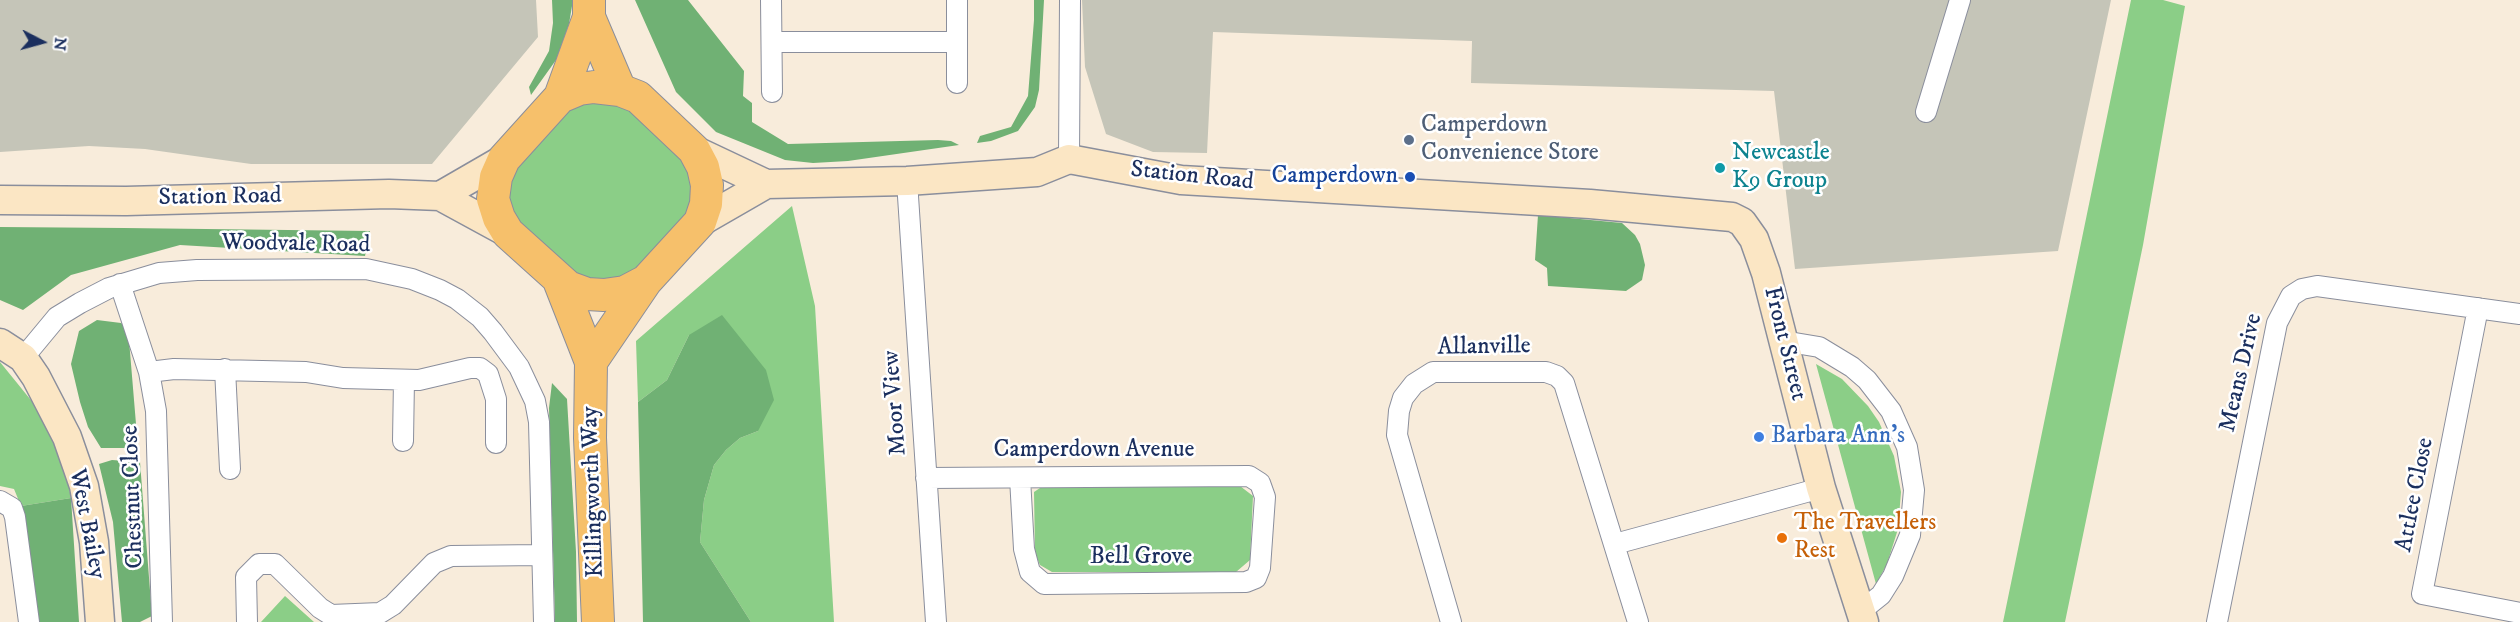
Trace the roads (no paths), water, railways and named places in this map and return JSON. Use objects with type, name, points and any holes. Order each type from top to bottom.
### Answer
[{"type":"main road","points":[[589,8],[620,90]]},
{"type":"main road","points":[[440,196],[504,159],[560,97],[589,8]]},
{"type":"main road","points":[[560,97],[579,89],[594,87],[620,90],[638,97],[694,150],[766,184],[908,181],[1037,172],[1069,159]]},
{"type":"main road","points":[[694,150],[703,167],[707,185],[706,204],[700,222]]},
{"type":"main road","points":[[504,159],[496,177],[493,199],[499,218],[508,233],[568,287],[604,296],[625,292],[646,281]]},
{"type":"main road","name":"Station Road","points":[[1069,159],[1181,180],[1453,195],[1722,214],[1742,222],[1754,238]]},
{"type":"main road","points":[[591,362],[646,281],[700,222],[766,184]]},
{"type":"main road","name":"Station Road","points":[[0,200],[126,201],[389,194],[440,196],[508,233]]},
{"type":"main road","name":"Front Street","points":[[1754,238],[1766,273],[1821,488],[1862,616]]},
{"type":"main road","name":"Killingworth Way","points":[[558,278],[591,362],[590,438],[598,622]]},
{"type":"main road","name":"West Bailey","points":[[11,350],[36,376],[67,436],[84,486],[94,543],[100,622]]},
{"type":"street","points":[[771,0],[772,92]]},
{"type":"street","points":[[957,0],[957,83]]},
{"type":"street","points":[[1069,159],[1070,0]]},
{"type":"street","points":[[1926,112],[1960,0]]},
{"type":"street","points":[[772,42],[957,42]]},
{"type":"street","name":"Moor View","points":[[908,181],[936,622]]},
{"type":"street","name":"Woodvale Road","points":[[11,350],[80,303],[120,284],[159,273],[197,270],[366,269],[420,282],[457,299],[480,317],[508,349],[535,401],[539,422],[544,622]]},
{"type":"street","name":"Chestnut Close","points":[[120,284],[149,372],[156,411],[162,622]]},
{"type":"street","name":"Means Drive","points":[[2217,622],[2277,323],[2281,311],[2291,296],[2302,289],[2317,286],[2520,314]]},
{"type":"street","name":"Attlee Close","points":[[2478,308],[2422,594],[2520,613]]},
{"type":"street","points":[[1783,341],[1819,347],[1852,367],[1867,380],[1891,411],[1907,447],[1914,490],[1910,535],[1893,576],[1881,595],[1862,616]]},
{"type":"street","points":[[149,372],[225,369],[306,372],[343,378],[419,380],[470,368],[480,368],[488,374],[496,399],[496,443]]},
{"type":"street","points":[[225,369],[236,460]]},
{"type":"street","name":"Allanville","points":[[1450,622],[1397,435],[1399,411],[1403,398],[1409,388],[1423,376],[1433,372],[1546,372],[1557,376],[1568,392],[1638,622]]},
{"type":"street","points":[[403,441],[404,380]]},
{"type":"street","name":"Camperdown Avenue","points":[[926,478],[1250,476],[1260,483]]},
{"type":"street","name":"Bell Grove","points":[[1020,478],[1024,549],[1030,572],[1044,584],[1246,582],[1256,578],[1260,568],[1265,497],[1260,483]]},
{"type":"street","points":[[1615,544],[1821,488]]},
{"type":"street","points":[[3,502],[12,508],[15,517],[29,622]]},
{"type":"street","points":[[253,614],[246,577],[259,564],[275,564],[320,608],[331,615],[380,613],[393,605],[434,563],[451,556],[541,555]]},
{"type":"place","name":"Camperdown Convenience Store","points":[[1409,140]]},
{"type":"place","name":"Newcastle K9 Group","points":[[1720,168]]},
{"type":"place","name":"Camperdown","points":[[1410,177]]},
{"type":"place","name":"Barbara Ann’s","points":[[1759,437]]},
{"type":"place","name":"The Travellers Rest","points":[[1782,538]]}]
